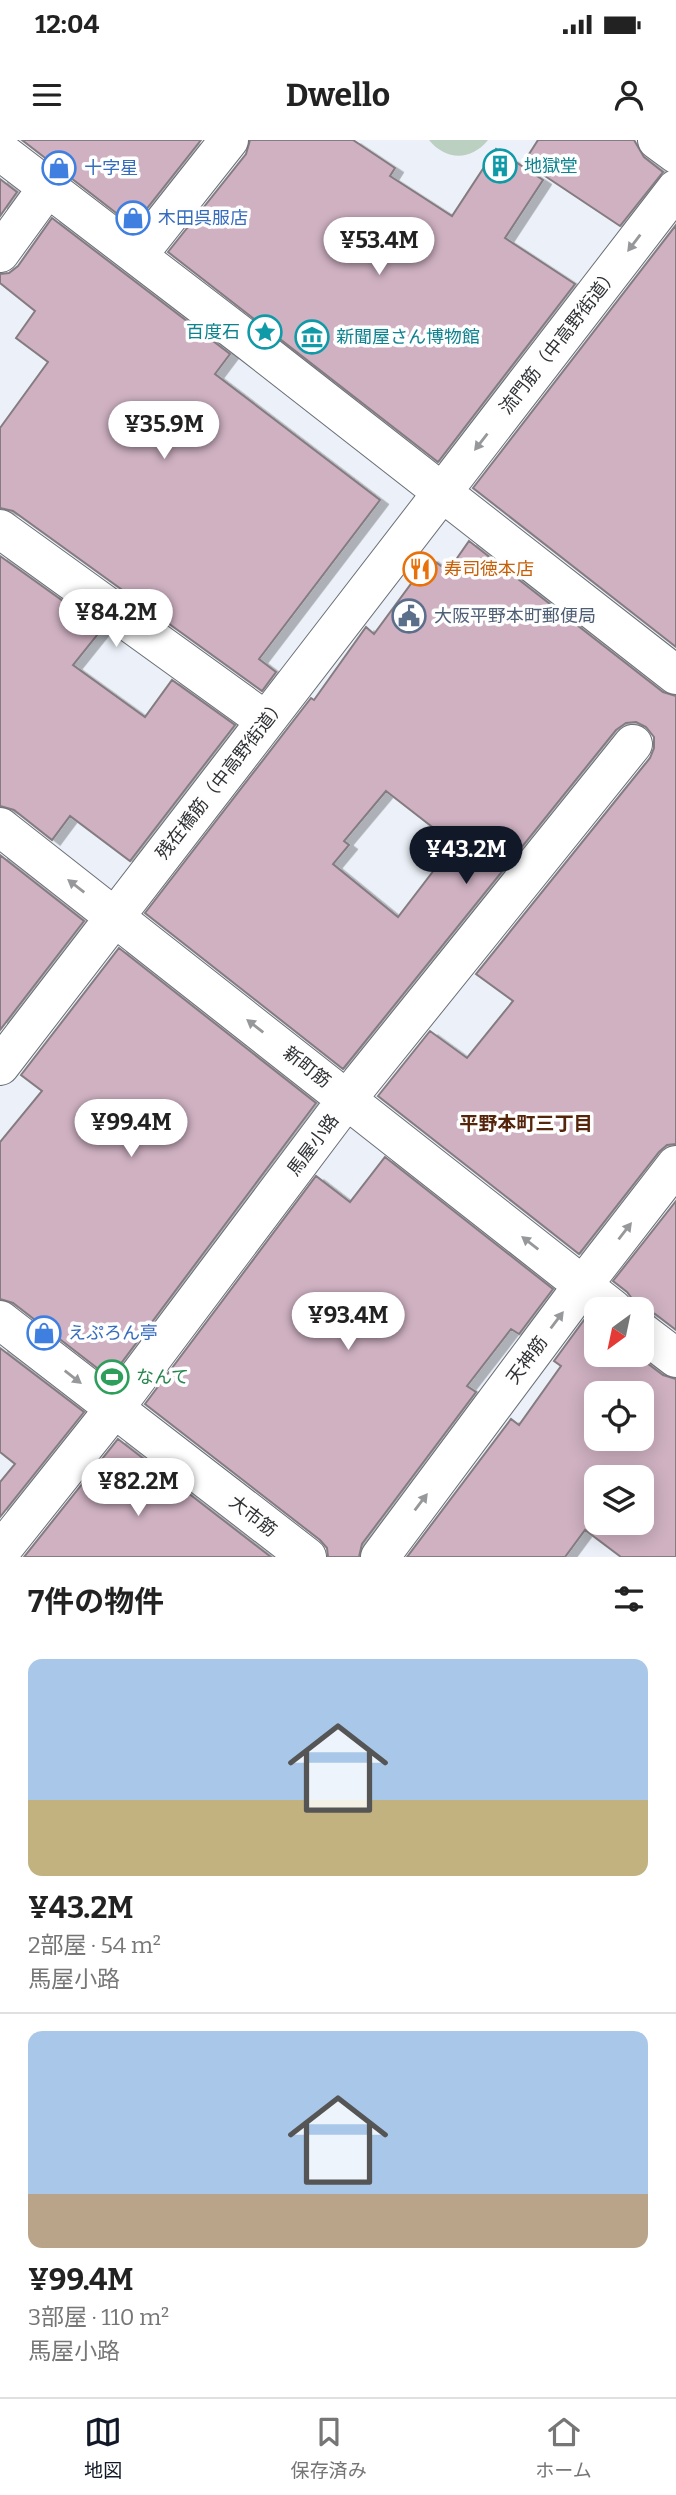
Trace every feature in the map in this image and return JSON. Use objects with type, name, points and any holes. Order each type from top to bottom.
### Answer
[{"type":"street","points":[[138,255],[229,140]]},
{"type":"street","points":[[657,140],[676,154]]},
{"type":"street","points":[[0,151],[138,255],[676,675]]},
{"type":"street","points":[[0,253],[48,187]]},
{"type":"street","name":"流門筋（中高野街道）","points":[[442,492],[676,189]]},
{"type":"street","name":"残在橋筋（中高野街道）","points":[[0,1066],[442,492]]},
{"type":"street","points":[[0,529],[266,721]]},
{"type":"street","name":"馬屋小路","points":[[0,1552],[114,1409],[347,1099],[633,744]]},
{"type":"street","name":"新町筋","points":[[0,827],[598,1297]]},
{"type":"street","name":"天神筋","points":[[380,1557],[676,1165]]},
{"type":"street","name":"大市筋","points":[[0,1320],[307,1557]]},
{"type":"street","points":[[654,1341],[676,1358]]},
{"type":"green space","points":[[429,140],[488,140],[474,152],[459,156],[443,152]]},
{"type":"building","points":[[22,140],[201,140],[133,226]]},
{"type":"building","points":[[250,140],[353,140],[395,168],[390,176],[452,216],[496,149],[543,180],[505,238],[575,284],[438,462],[168,252],[246,154]]},
{"type":"building","points":[[538,140],[634,140],[644,157],[663,172],[620,226],[524,162]]},
{"type":"building","points":[[0,179],[17,192],[0,216]]},
{"type":"building","points":[[52,218],[230,354],[215,374],[380,500],[259,659],[276,672],[262,691],[13,511],[0,508],[0,428],[48,362],[16,338],[35,311],[0,283],[0,274],[9,273],[18,266]]},
{"type":"building","points":[[676,225],[676,647],[473,488]]},
{"type":"building","points":[[469,541],[663,692],[676,696],[676,1144],[667,1145],[659,1152],[579,1254],[378,1096],[430,1031],[467,1058],[513,1001],[476,974],[650,758],[654,737],[646,727],[636,722],[626,723],[616,730],[343,1069],[145,913],[311,698],[314,700],[366,627],[374,634],[430,558],[448,571]],"holes":[[[386,791],[454,844],[398,917],[333,864],[349,845],[344,841]]]},
{"type":"building","points":[[0,556],[102,629],[73,665],[145,717],[172,680],[235,725],[130,861],[70,816],[52,840],[14,810],[0,806]]},
{"type":"building","points":[[0,855],[84,921],[0,1030]]},
{"type":"building","points":[[119,948],[316,1103],[110,1378],[13,1303],[0,1299],[0,1142],[42,1091],[21,1075]]},
{"type":"building","points":[[385,1157],[553,1289],[519,1334],[511,1329],[467,1386],[476,1392],[362,1544],[359,1557],[328,1557],[327,1548],[320,1540],[145,1404],[316,1176],[350,1202]]},
{"type":"building","points":[[676,1201],[676,1330],[654,1314],[654,1297],[631,1297],[613,1281]]},
{"type":"building","points":[[584,1320],[584,1367],[652,1367],[663,1375],[676,1379],[676,1557],[621,1557],[592,1535],[654,1535],[654,1465],[584,1465],[584,1531],[565,1557],[407,1557],[511,1419],[519,1425],[561,1366],[554,1361]]},
{"type":"building","points":[[0,1348],[84,1412],[0,1517],[0,1482],[15,1464],[0,1452]]},
{"type":"building","points":[[118,1439],[271,1557],[24,1557]]},
{"type":"place","name":"地獄堂","points":[[500,166]]},
{"type":"place","name":"十字星","points":[[59,168]]},
{"type":"place","name":"木田呉服店","points":[[133,218]]},
{"type":"place","name":"百度石","points":[[265,332]]},
{"type":"place","name":"新聞屋さん博物館","points":[[312,337]]},
{"type":"place","name":"寿司徳本店","points":[[420,569]]},
{"type":"place","name":"大阪平野本町郵便局","points":[[409,616]]},
{"type":"place","name":"えぷろん亭","points":[[44,1333]]},
{"type":"place","name":"なんて","points":[[112,1377]]},
{"type":"district","name":"平野本町三丁目","points":[[526,1123]]}]
